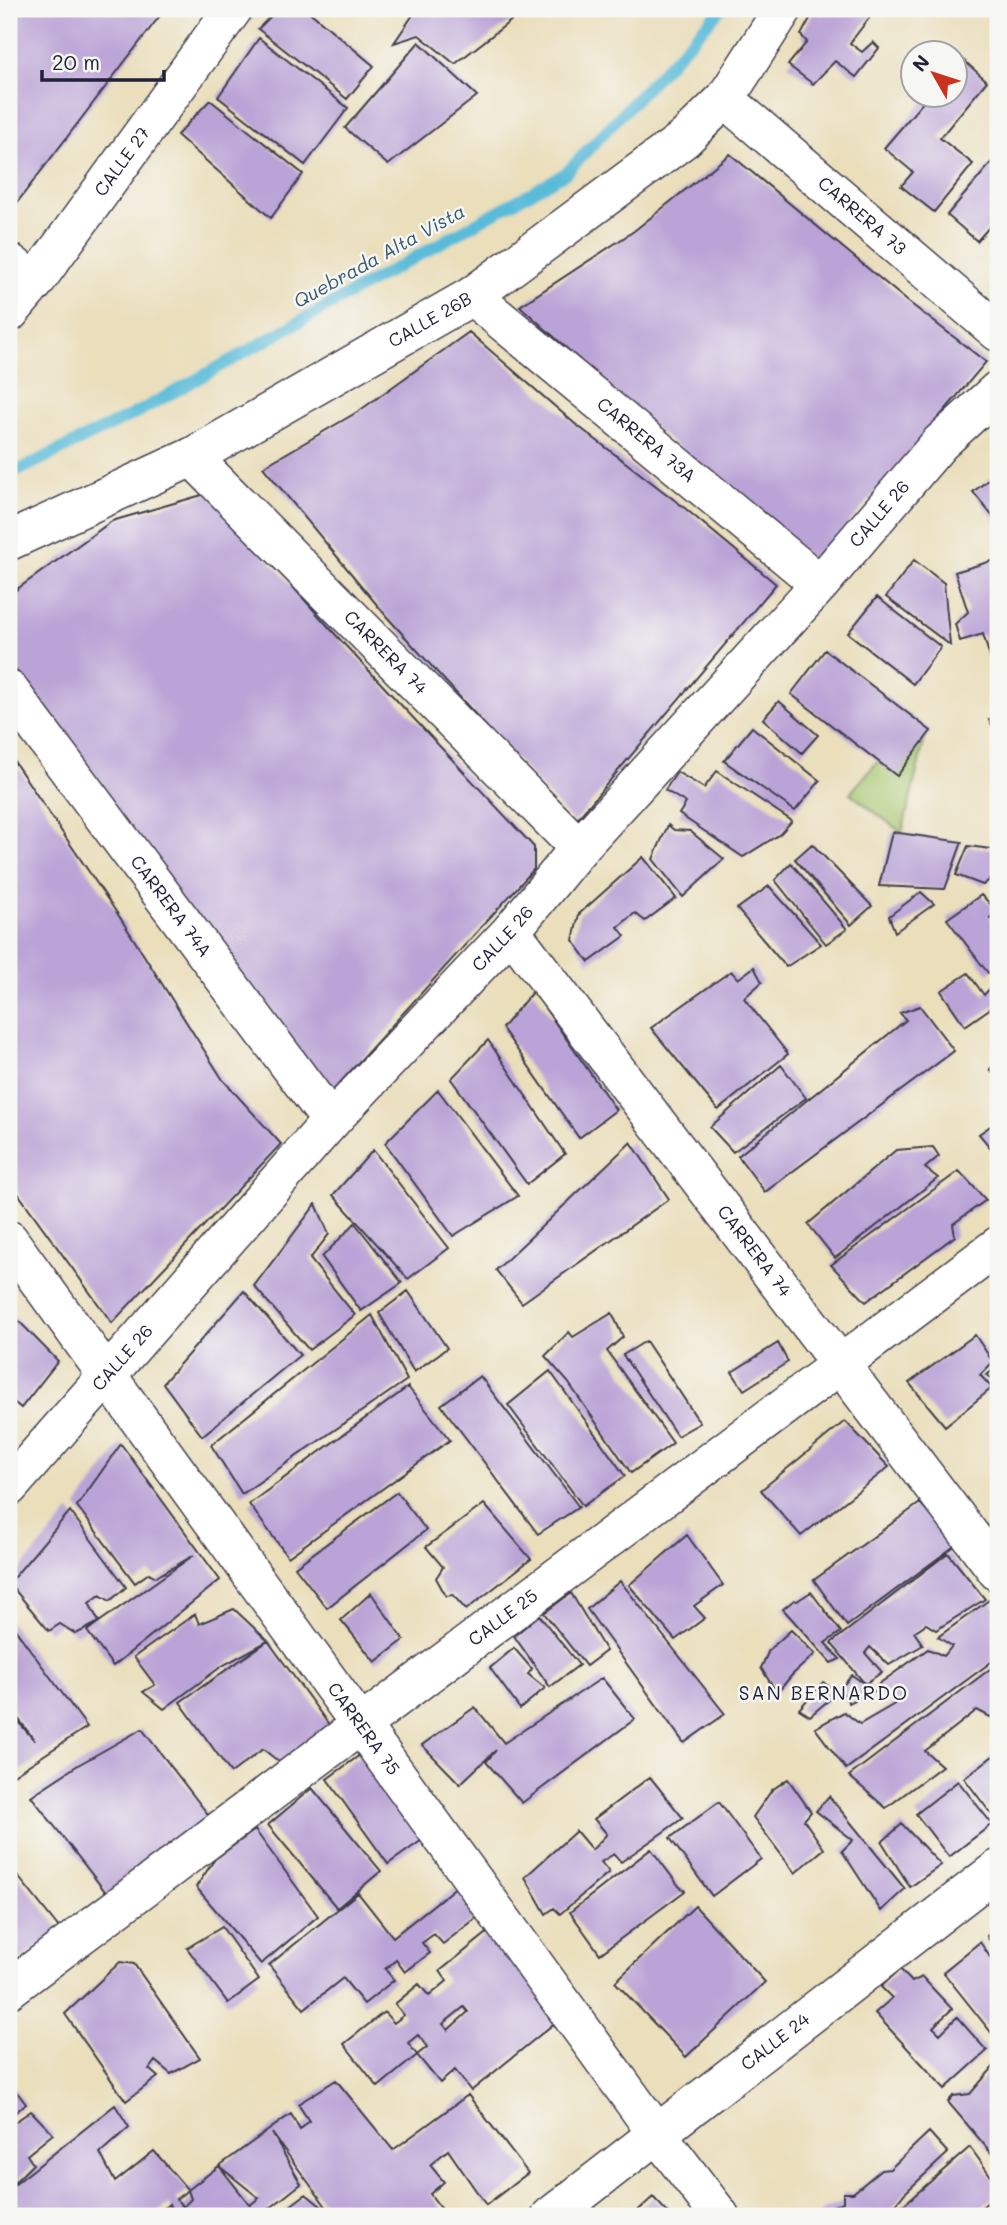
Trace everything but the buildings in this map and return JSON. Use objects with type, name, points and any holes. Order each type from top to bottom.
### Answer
[{"type":"street","name":"CALLE 27","points":[[9,313],[22,272],[233,9]]},
{"type":"street","name":"CALLE 26B","points":[[9,541],[192,457],[472,296],[684,139],[725,99],[783,9]]},
{"type":"street","name":"CARRERA 73","points":[[725,99],[998,332]]},
{"type":"street","name":"CARRERA 73A","points":[[472,296],[820,584]]},
{"type":"street","name":"CALLE 26","points":[[9,1487],[331,1121],[511,931],[579,848],[820,584],[940,443],[998,390]]},
{"type":"street","name":"CARRERA 74","points":[[192,457],[579,848]]},
{"type":"street","name":"CARRERA 74A","points":[[9,690],[331,1121]]},
{"type":"street","name":"CARRERA 74","points":[[511,931],[998,1572]]},
{"type":"street","name":"CARRERA 75","points":[[9,1241],[359,1725],[720,2216]]},
{"type":"street","name":"CALLE 25","points":[[9,1989],[998,1246]]},
{"type":"street","name":"CALLE 24","points":[[551,2216],[998,1869]]},
{"type":"green space","points":[[925,738],[902,833],[850,793],[878,761],[896,775]]},
{"type":"waterway","name":"Quebrada Alta Vista","points":[[9,475],[140,411],[566,173],[721,9]]},
{"type":"district","name":"SAN BERNARDO","points":[[824,1693]]}]
